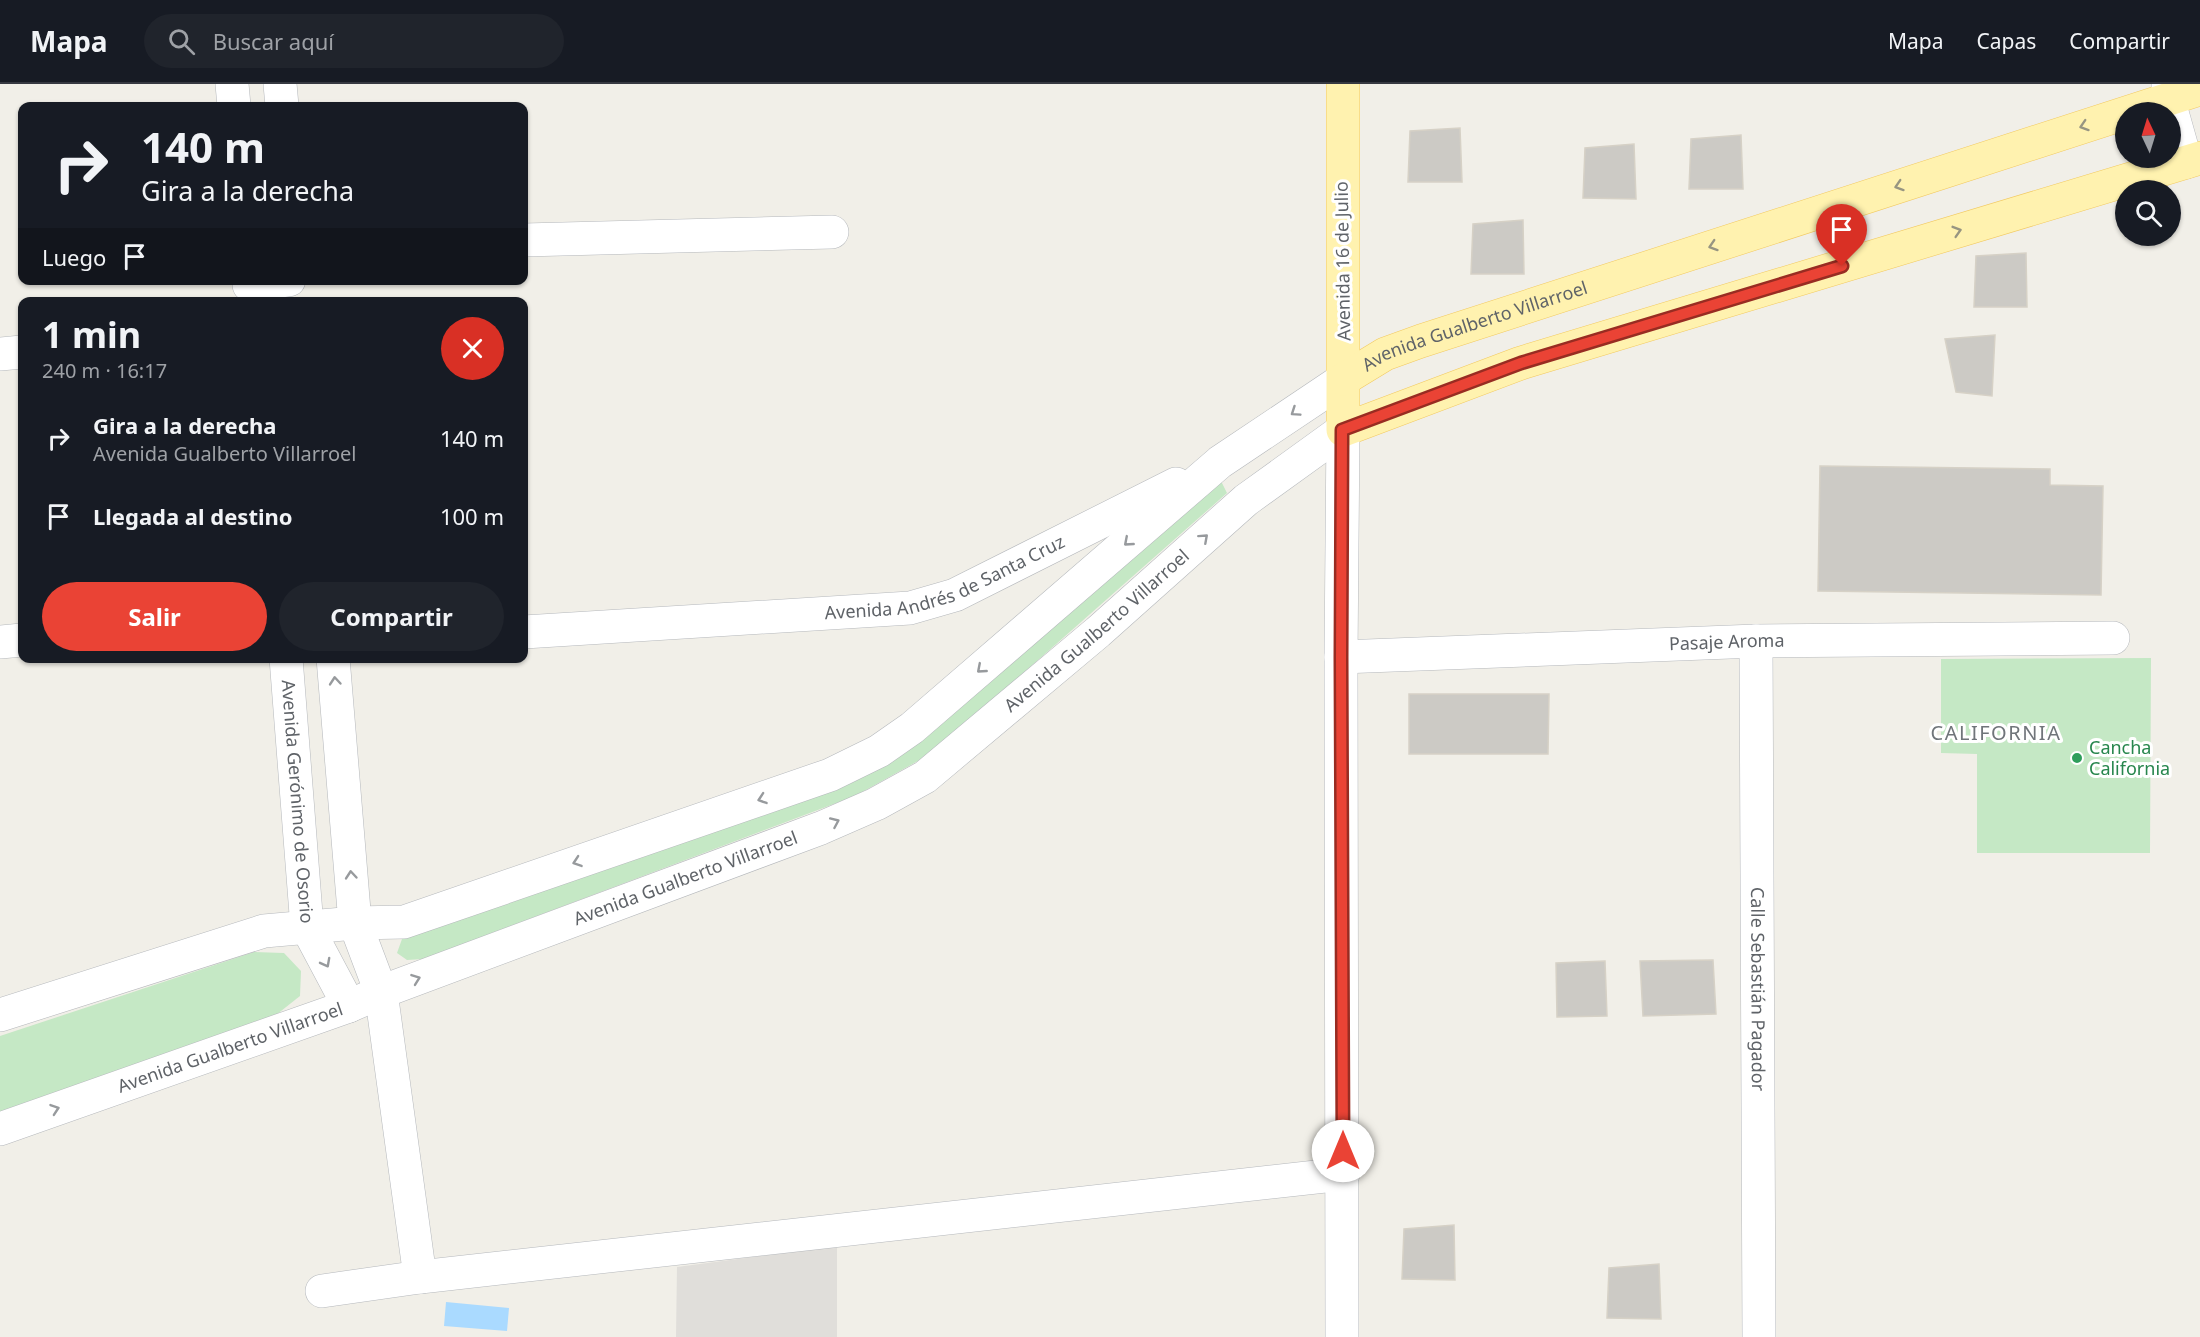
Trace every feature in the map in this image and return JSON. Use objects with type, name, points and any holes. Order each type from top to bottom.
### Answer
[{"type":"main road","name":"Avenida 16 de Julio","points":[[1342,430],[1344,379],[1341,164],[1343,84]]},
{"type":"main road","name":"Avenida Gualberto Villarroel","points":[[1344,379],[1385,354],[1420,341],[2168,91],[2200,89]]},
{"type":"main road","name":"Avenida Gualberto Villarroel","points":[[1342,430],[1521,363],[2193,160]]},
{"type":"street","points":[[232,84],[234,102]]},
{"type":"street","points":[[280,84],[282,102]]},
{"type":"street","points":[[2168,91],[2193,160]]},
{"type":"street","points":[[528,240],[832,232]]},
{"type":"street","points":[[249,289],[267,285]]},
{"type":"street","points":[[0,354],[18,352]]},
{"type":"street","name":"Avenida Gualberto Villarroel","points":[[0,1015],[264,931],[356,923],[404,922],[830,776],[879,751],[912,728],[1220,462],[1344,379]]},
{"type":"street","name":"Avenida Gualberto Villarroel","points":[[0,1129],[349,1006],[381,992],[821,828],[876,804],[925,777],[1098,632],[1246,500],[1342,430]]},
{"type":"street","name":"Avenida Andrés de Santa Cruz","points":[[528,632],[910,608],[955,595],[1220,462],[1342,430]]},
{"type":"street","name":"Avenida 16 de Julio","points":[[1342,430],[1342,1337]]},
{"type":"street","name":"Pasaje Aroma","points":[[1341,657],[1756,641],[2113,638]]},
{"type":"street","points":[[0,642],[18,640]]},
{"type":"street","name":"Calle Sebastián Pagador","points":[[1756,641],[1759,1337]]},
{"type":"street","name":"Avenida Gerónimo de Osorio","points":[[286,663],[307,927],[349,1006]]},
{"type":"street","points":[[333,663],[356,923],[381,992],[420,1277]]},
{"type":"street","points":[[322,1291],[420,1277],[1343,1174]]},
{"type":"shaded area","points":[[837,1246],[837,1337],[676,1337],[677,1267]]},
{"type":"green space","points":[[1221,481],[1227,493],[934,752],[855,796],[423,959],[407,960],[397,953],[402,939],[833,790]]},
{"type":"green space","points":[[2151,658],[2150,853],[1977,853],[1977,754],[1941,753],[1941,659]]},
{"type":"green space","points":[[254,952],[284,953],[301,971],[300,996],[276,1015],[0,1112],[0,1036]]},
{"type":"water","points":[[446,1302],[509,1308],[507,1331],[444,1326]]},
{"type":"building","points":[[1460,128],[1462,182],[1408,182],[1410,131]]},
{"type":"building","points":[[1741,135],[1743,189],[1689,189],[1691,139]]},
{"type":"building","points":[[1634,144],[1636,199],[1583,198],[1585,148]]},
{"type":"building","points":[[1523,220],[1524,274],[1471,274],[1473,224]]},
{"type":"building","points":[[2026,253],[2027,307],[1974,307],[1976,256]]},
{"type":"building","points":[[1995,335],[1992,396],[1956,392],[1945,339]]},
{"type":"building","points":[[1820,466],[2050,469],[2050,485],[2103,486],[2101,595],[1818,591]]},
{"type":"building","points":[[1409,694],[1549,694],[1548,754],[1409,754]]},
{"type":"building","points":[[1713,960],[1716,1014],[1643,1016],[1640,961]]},
{"type":"building","points":[[1605,961],[1607,1016],[1557,1017],[1556,963]]},
{"type":"building","points":[[1454,1225],[1455,1280],[1402,1279],[1404,1229]]},
{"type":"building","points":[[1659,1264],[1661,1319],[1607,1318],[1609,1268]]},
{"type":"place","name":"Cancha California","points":[[2077,758]]},
{"type":"district","name":"CALIFORNIA","points":[[1996,733]]},
{"type":"route","points":[[1343,1151],[1342,430],[1521,363],[1842,266]]}]
